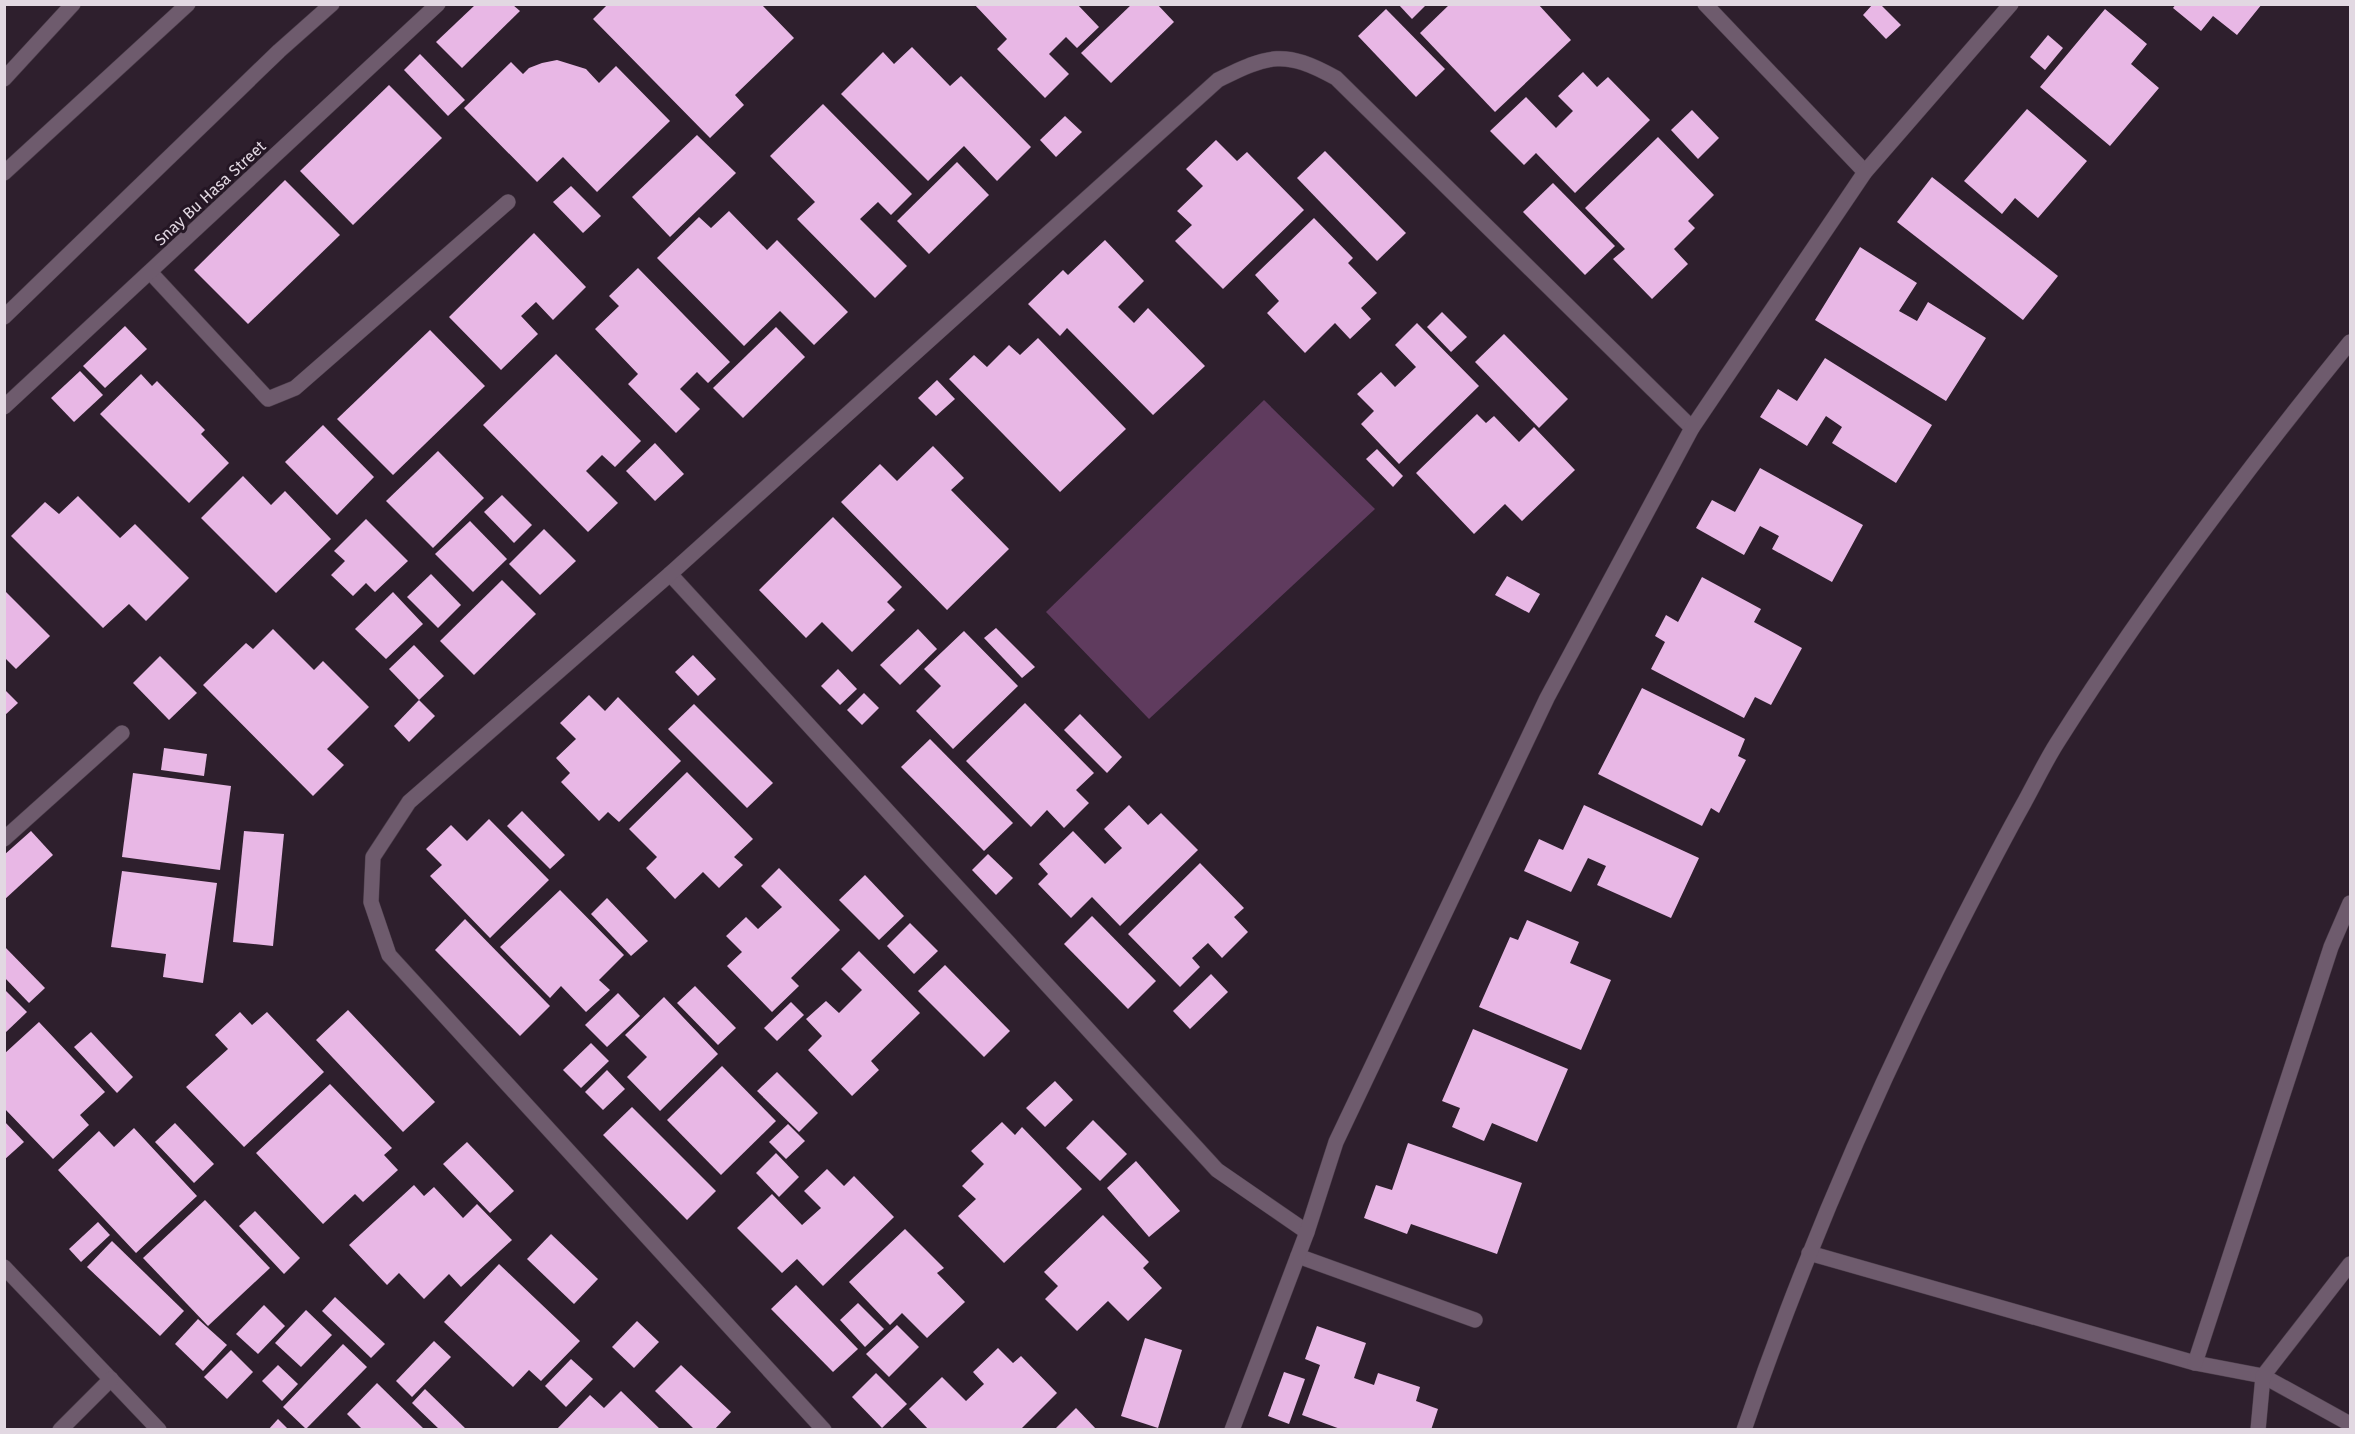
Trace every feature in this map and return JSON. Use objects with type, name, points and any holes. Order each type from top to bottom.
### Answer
[{"type":"street","points":[[4,79],[73,4]]},
{"type":"street","points":[[161,28],[170,4]]},
{"type":"street","points":[[4,173],[188,4]]},
{"type":"street","points":[[4,317],[279,51],[332,4]]},
{"type":"street","name":"Snay Bu Hasa Street","points":[[4,407],[438,4]]},
{"type":"street","points":[[1705,4],[1865,172]]},
{"type":"street","points":[[1232,1430],[1307,1232],[1336,1142],[1547,698],[1692,428],[1865,172],[2011,4]]},
{"type":"street","points":[[824,1430],[389,955],[371,902],[373,857],[409,802],[670,574],[1218,80],[1253,63],[1285,57],[1312,65],[1336,78],[1692,428]]},
{"type":"street","points":[[150,272],[268,399],[295,388],[508,202]]},
{"type":"street","points":[[1744,1430],[1809,1253],[1861,1129],[1986,871],[2055,746],[2125,639],[2199,536],[2275,435],[2350,342]]},
{"type":"street","points":[[670,574],[1216,1170],[1307,1232]]},
{"type":"street","points":[[4,839],[122,733]]},
{"type":"street","points":[[2195,1363],[2331,947],[2350,903]]},
{"type":"street","points":[[1809,1253],[2195,1363],[2264,1376],[2350,1424]]},
{"type":"street","points":[[1298,1256],[1475,1320]]},
{"type":"street","points":[[2258,1430],[2264,1376],[2350,1264]]},
{"type":"street","points":[[4,1267],[159,1430]]},
{"type":"street","points":[[60,1430],[111,1379]]},
{"type":"shaded area","points":[[1264,400],[1375,509],[1149,719],[1046,612]]},
{"type":"building","points":[[608,4],[761,4],[794,38],[735,95],[744,105],[710,138],[593,19]]},
{"type":"building","points":[[974,4],[1077,4],[1099,27],[1077,48],[1066,37],[1049,54],[1069,74],[1045,98],[997,49],[1007,39]]},
{"type":"building","points":[[1132,4],[1157,4],[1174,22],[1111,83],[1081,53]]},
{"type":"building","points":[[1398,4],[1427,4],[1412,19]]},
{"type":"building","points":[[1450,4],[1538,4],[1571,40],[1495,112],[1420,33]]},
{"type":"building","points":[[1873,4],[1880,4],[1901,25],[1886,39],[1863,15]]},
{"type":"building","points":[[2176,4],[2262,4],[2237,35],[2213,16],[2201,31],[2173,8]]},
{"type":"building","points":[[475,5],[513,5],[520,11],[462,68],[436,42]]},
{"type":"building","points":[[1386,9],[1445,69],[1416,97],[1358,36]]},
{"type":"building","points":[[2105,9],[2147,44],[2131,64],[2159,88],[2110,146],[2040,87]]},
{"type":"building","points":[[2048,35],[2063,48],[2045,70],[2030,57]]},
{"type":"building","points":[[912,47],[950,86],[961,76],[1031,147],[997,181],[964,146],[928,181],[841,94],[883,52],[894,64]]},
{"type":"building","points":[[420,54],[465,100],[448,116],[404,70]]},
{"type":"building","points":[[557,60],[586,69],[599,83],[616,66],[670,121],[597,192],[563,157],[537,182],[464,108],[511,62],[523,74],[529,68]]},
{"type":"building","points":[[1583,72],[1597,87],[1608,77],[1650,120],[1575,193],[1536,153],[1524,165],[1490,131],[1526,97],[1556,128],[1573,111],[1558,96]]},
{"type":"building","points":[[389,85],[442,138],[353,225],[300,171]]},
{"type":"building","points":[[823,104],[912,194],[891,215],[878,202],[860,219],[907,266],[875,298],[797,219],[815,202],[770,156]]},
{"type":"building","points":[[2027,109],[2087,161],[2038,218],[2015,198],[2002,214],[1964,181]]},
{"type":"building","points":[[1692,110],[1719,138],[1698,159],[1671,130]]},
{"type":"building","points":[[1065,116],[1082,132],[1056,157],[1040,140]]},
{"type":"building","points":[[697,135],[736,173],[670,237],[632,197]]},
{"type":"building","points":[[1658,137],[1714,195],[1688,221],[1695,228],[1674,249],[1688,264],[1652,299],[1613,259],[1625,249],[1585,208]]},
{"type":"building","points":[[1216,140],[1237,161],[1247,152],[1304,210],[1223,289],[1175,241],[1192,225],[1177,211],[1203,186],[1186,169]]},
{"type":"building","points":[[1325,151],[1406,233],[1377,261],[1297,178]]},
{"type":"building","points":[[957,162],[989,195],[929,254],[897,221]]},
{"type":"building","points":[[1932,177],[2058,276],[2023,320],[1897,222]]},
{"type":"building","points":[[285,180],[340,235],[248,324],[194,270]]},
{"type":"building","points":[[1553,183],[1615,246],[1585,275],[1523,212]]},
{"type":"building","points":[[571,186],[601,216],[583,233],[553,202]]},
{"type":"building","points":[[729,211],[767,250],[777,240],[848,312],[814,345],[780,311],[744,346],[657,258],[699,217],[711,228]]},
{"type":"building","points":[[1314,218],[1353,258],[1348,263],[1377,293],[1361,308],[1371,319],[1350,339],[1335,323],[1305,353],[1267,313],[1279,301],[1255,275]]},
{"type":"building","points":[[534,233],[586,287],[553,320],[536,302],[521,316],[538,334],[501,370],[449,317]]},
{"type":"building","points":[[1105,240],[1144,281],[1118,307],[1134,323],[1148,308],[1205,366],[1153,415],[1067,328],[1060,336],[1028,304],[1063,270],[1068,275]]},
{"type":"building","points":[[1860,247],[1917,283],[1899,311],[1917,321],[1928,302],[1986,338],[1946,401],[1815,320]]},
{"type":"building","points":[[638,268],[730,362],[708,383],[697,372],[680,389],[700,409],[676,433],[628,384],[638,374],[595,329],[619,306],[609,296]]},
{"type":"building","points":[[1442,312],[1467,337],[1451,352],[1427,327]]},
{"type":"building","points":[[1417,323],[1479,386],[1399,464],[1361,424],[1374,411],[1357,394],[1381,372],[1395,387],[1416,367],[1395,345]]},
{"type":"building","points":[[125,326],[147,349],[105,388],[83,366]]},
{"type":"building","points":[[776,327],[805,357],[743,418],[713,388]]},
{"type":"building","points":[[430,330],[485,386],[393,475],[337,419]]},
{"type":"building","points":[[1504,334],[1568,399],[1539,428],[1475,362]]},
{"type":"building","points":[[1038,338],[1126,429],[1060,492],[949,379],[974,355],[987,367],[1009,345],[1020,355]]},
{"type":"building","points":[[556,354],[641,441],[615,467],[602,455],[586,471],[618,503],[588,532],[483,425]]},
{"type":"building","points":[[1825,358],[1932,425],[1896,483],[1832,443],[1842,427],[1826,416],[1807,446],[1760,417],[1778,389],[1797,401]]},
{"type":"building","points":[[80,371],[103,395],[74,422],[51,398]]},
{"type":"building","points":[[141,374],[152,386],[157,381],[205,430],[201,434],[229,463],[189,503],[100,414]]},
{"type":"building","points":[[937,380],[955,399],[936,416],[918,398]]},
{"type":"building","points":[[1477,414],[1486,423],[1494,416],[1519,442],[1534,427],[1575,470],[1522,521],[1505,504],[1474,534],[1416,473]]},
{"type":"building","points":[[323,425],[374,477],[337,515],[285,462]]},
{"type":"building","points":[[655,443],[684,474],[655,501],[626,471]]},
{"type":"building","points":[[933,446],[964,478],[951,490],[1009,549],[947,610],[841,502],[880,464],[897,481]]},
{"type":"building","points":[[1377,449],[1403,476],[1393,487],[1366,459]]},
{"type":"building","points":[[438,451],[484,498],[433,548],[386,501]]},
{"type":"building","points":[[1760,468],[1863,525],[1832,582],[1772,549],[1779,536],[1760,526],[1744,555],[1696,528],[1712,500],[1735,512]]},
{"type":"building","points":[[243,476],[271,505],[285,491],[331,539],[276,593],[201,518]]},
{"type":"building","points":[[502,495],[532,525],[514,543],[484,512]]},
{"type":"building","points":[[78,496],[120,538],[135,524],[189,578],[146,621],[129,604],[103,628],[11,536],[45,502],[59,514]]},
{"type":"building","points":[[833,517],[902,587],[887,602],[895,610],[852,652],[822,622],[806,638],[759,590]]},
{"type":"building","points":[[366,519],[408,561],[375,592],[366,583],[353,596],[331,575],[345,561],[334,551]]},
{"type":"building","points":[[470,521],[507,559],[473,592],[435,554]]},
{"type":"building","points":[[544,529],[576,561],[540,595],[509,564]]},
{"type":"building","points":[[431,574],[461,605],[438,628],[407,597]]},
{"type":"building","points":[[1507,576],[1540,594],[1529,613],[1495,595]]},
{"type":"building","points":[[1702,577],[1761,609],[1754,622],[1802,648],[1771,705],[1755,697],[1744,718],[1651,669],[1665,642],[1655,636],[1666,615],[1678,622]]},
{"type":"building","points":[[502,580],[536,614],[474,675],[440,641]]},
{"type":"building","points":[[4,590],[50,636],[16,669],[4,657]]},
{"type":"building","points":[[393,592],[423,624],[386,659],[355,629]]},
{"type":"building","points":[[996,628],[1035,667],[1022,678],[984,638]]},
{"type":"building","points":[[273,629],[314,670],[323,661],[369,707],[327,749],[344,765],[313,796],[203,685],[246,643],[253,649]]},
{"type":"building","points":[[918,629],[937,649],[900,685],[880,665]]},
{"type":"building","points":[[964,631],[1018,686],[953,749],[916,711],[941,686],[924,669]]},
{"type":"building","points":[[414,645],[444,676],[419,700],[389,669]]},
{"type":"building","points":[[693,655],[716,679],[698,696],[675,672]]},
{"type":"building","points":[[160,656],[197,693],[169,720],[133,683]]},
{"type":"building","points":[[838,669],[857,689],[840,705],[821,686]]},
{"type":"building","points":[[1642,688],[1745,739],[1738,756],[1746,760],[1719,813],[1711,808],[1702,826],[1598,774]]},
{"type":"building","points":[[4,689],[18,703],[4,716]]},
{"type":"building","points":[[864,693],[879,708],[862,725],[847,710]]},
{"type":"building","points":[[589,695],[605,711],[618,697],[681,761],[619,822],[608,812],[599,821],[561,782],[570,773],[556,758],[576,739],[560,723]]},
{"type":"building","points":[[419,700],[435,716],[409,742],[394,726]]},
{"type":"building","points":[[1025,703],[1094,773],[1076,790],[1089,803],[1064,828],[1047,810],[1031,827],[966,761]]},
{"type":"building","points":[[694,704],[773,783],[747,808],[668,729]]},
{"type":"building","points":[[1080,714],[1122,757],[1107,773],[1064,730]]},
{"type":"building","points":[[930,739],[1013,823],[984,851],[901,767]]},
{"type":"building","points":[[164,748],[207,754],[204,776],[161,770]]},
{"type":"building","points":[[687,772],[753,839],[734,857],[743,865],[719,888],[703,872],[675,899],[646,868],[657,857],[629,829]]},
{"type":"building","points":[[133,773],[231,786],[220,870],[122,857]]},
{"type":"building","points":[[1129,805],[1148,825],[1161,813],[1198,850],[1120,926],[1092,897],[1071,918],[1038,884],[1048,874],[1039,864],[1073,831],[1105,864],[1122,848],[1104,829]]},
{"type":"building","points":[[1584,805],[1699,858],[1671,918],[1597,885],[1606,866],[1588,858],[1571,892],[1524,871],[1539,839],[1563,850]]},
{"type":"building","points":[[522,811],[565,855],[550,869],[507,826]]},
{"type":"building","points":[[489,819],[549,880],[490,938],[430,876],[442,865],[426,849],[451,825],[467,841]]},
{"type":"building","points":[[31,831],[53,855],[4,900],[4,855]]},
{"type":"building","points":[[244,831],[284,834],[273,946],[233,942]]},
{"type":"building","points":[[988,854],[1013,878],[996,895],[972,870]]},
{"type":"building","points":[[1200,863],[1244,908],[1234,917],[1248,932],[1222,958],[1208,943],[1192,958],[1200,967],[1180,987],[1128,934]]},
{"type":"building","points":[[779,868],[840,930],[791,978],[799,986],[772,1012],[727,966],[742,952],[726,936],[746,917],[758,929],[782,907],[761,886]]},
{"type":"building","points":[[122,871],[217,883],[203,983],[163,977],[166,954],[111,947]]},
{"type":"building","points":[[865,875],[904,916],[879,940],[839,900]]},
{"type":"building","points":[[560,890],[624,955],[599,980],[610,990],[586,1012],[561,986],[550,998],[500,947]]},
{"type":"building","points":[[607,898],[648,941],[631,956],[591,914]]},
{"type":"building","points":[[1092,916],[1156,981],[1128,1009],[1064,944]]},
{"type":"building","points":[[465,919],[550,1006],[520,1036],[435,950]]},
{"type":"building","points":[[1527,920],[1579,942],[1570,963],[1611,980],[1581,1050],[1479,1007],[1510,937],[1518,940]]},
{"type":"building","points":[[910,923],[938,951],[914,974],[887,946]]},
{"type":"building","points":[[4,946],[45,988],[29,1003],[4,977]]},
{"type":"building","points":[[859,951],[920,1013],[871,1061],[879,1070],[852,1096],[808,1050],[822,1036],[806,1019],[826,1001],[839,1013],[862,990],[841,969]]},
{"type":"building","points":[[945,965],[1010,1031],[984,1057],[918,991]]},
{"type":"building","points":[[1211,974],[1228,992],[1190,1029],[1173,1011]]},
{"type":"building","points":[[695,986],[736,1028],[718,1045],[677,1003]]},
{"type":"building","points":[[4,989],[27,1012],[4,1034]]},
{"type":"building","points":[[618,993],[640,1016],[607,1047],[585,1025]]},
{"type":"building","points":[[664,997],[718,1054],[660,1111],[627,1077],[647,1057],[625,1035]]},
{"type":"building","points":[[791,1002],[804,1015],[777,1041],[764,1028]]},
{"type":"building","points":[[348,1010],[435,1102],[403,1132],[316,1040]]},
{"type":"building","points":[[240,1012],[252,1025],[267,1012],[324,1072],[244,1147],[186,1087],[228,1049],[215,1035]]},
{"type":"building","points":[[39,1022],[105,1092],[80,1115],[89,1125],[53,1159],[4,1108],[4,1054]]},
{"type":"building","points":[[1473,1029],[1568,1069],[1537,1142],[1492,1123],[1484,1141],[1452,1127],[1460,1108],[1442,1101]]},
{"type":"building","points":[[91,1032],[133,1077],[117,1093],[74,1047]]},
{"type":"building","points":[[591,1043],[609,1061],[581,1088],[563,1070]]},
{"type":"building","points":[[722,1066],[776,1121],[721,1175],[667,1120]]},
{"type":"building","points":[[607,1070],[625,1089],[603,1110],[585,1092]]},
{"type":"building","points":[[777,1072],[818,1113],[799,1132],[757,1091]]},
{"type":"building","points":[[1055,1081],[1073,1100],[1045,1127],[1026,1108]]},
{"type":"building","points":[[330,1084],[392,1148],[384,1155],[398,1170],[363,1202],[355,1194],[323,1224],[256,1153]]},
{"type":"building","points":[[632,1107],[716,1191],[687,1220],[603,1135]]},
{"type":"building","points":[[1093,1120],[1127,1154],[1100,1181],[1066,1148]]},
{"type":"building","points":[[4,1121],[24,1142],[4,1160]]},
{"type":"building","points":[[1002,1122],[1015,1135],[1022,1127],[1082,1189],[1004,1263],[958,1216],[976,1199],[962,1186],[984,1164],[971,1151]]},
{"type":"building","points":[[175,1123],[214,1164],[194,1183],[155,1142]]},
{"type":"building","points":[[788,1124],[805,1141],[786,1159],[769,1142]]},
{"type":"building","points":[[134,1128],[197,1196],[136,1253],[58,1170],[99,1131],[114,1147]]},
{"type":"building","points":[[467,1142],[514,1191],[490,1213],[443,1164]]},
{"type":"building","points":[[1408,1143],[1522,1183],[1497,1254],[1411,1224],[1407,1234],[1364,1218],[1376,1185],[1392,1190]]},
{"type":"building","points":[[776,1153],[799,1177],[779,1197],[756,1173]]},
{"type":"building","points":[[1136,1161],[1180,1211],[1149,1237],[1107,1188]]},
{"type":"building","points":[[827,1169],[844,1186],[854,1176],[894,1217],[823,1286],[797,1259],[782,1273],[737,1228],[772,1194],[802,1225],[821,1208],[804,1191]]},
{"type":"building","points":[[414,1185],[424,1196],[434,1187],[463,1218],[477,1204],[512,1240],[461,1287],[449,1274],[424,1299],[399,1273],[387,1285],[349,1245]]},
{"type":"building","points":[[205,1200],[270,1268],[208,1326],[143,1258]]},
{"type":"building","points":[[255,1211],[300,1258],[284,1274],[239,1226]]},
{"type":"building","points":[[1103,1215],[1149,1262],[1143,1268],[1162,1288],[1128,1321],[1108,1301],[1077,1331],[1045,1299],[1058,1286],[1044,1272]]},
{"type":"building","points":[[98,1222],[110,1235],[81,1262],[69,1249]]},
{"type":"building","points":[[905,1229],[944,1268],[937,1273],[965,1302],[927,1338],[902,1313],[890,1325],[849,1282]]},
{"type":"building","points":[[551,1234],[598,1279],[574,1304],[527,1259]]},
{"type":"building","points":[[112,1241],[184,1311],[160,1336],[87,1267]]},
{"type":"building","points":[[499,1264],[580,1341],[541,1381],[529,1370],[513,1387],[444,1322]]},
{"type":"building","points":[[796,1285],[858,1349],[833,1372],[771,1309]]},
{"type":"building","points":[[335,1297],[385,1344],[371,1358],[322,1311]]},
{"type":"building","points":[[858,1303],[884,1329],[865,1347],[840,1320]]},
{"type":"building","points":[[264,1305],[285,1326],[258,1354],[236,1334]]},
{"type":"building","points":[[306,1310],[332,1335],[301,1367],[275,1343]]},
{"type":"building","points":[[198,1319],[227,1345],[203,1371],[175,1344]]},
{"type":"building","points":[[637,1321],[659,1342],[634,1368],[612,1347]]},
{"type":"building","points":[[897,1325],[919,1347],[889,1377],[866,1354]]},
{"type":"building","points":[[1317,1326],[1366,1343],[1354,1378],[1374,1385],[1378,1373],[1420,1387],[1416,1401],[1438,1409],[1431,1430],[1343,1430],[1302,1415],[1320,1365],[1305,1359]]},
{"type":"building","points":[[1145,1338],[1182,1350],[1158,1428],[1121,1416]]},
{"type":"building","points":[[434,1341],[451,1357],[412,1397],[396,1381]]},
{"type":"building","points":[[343,1344],[367,1367],[306,1429],[283,1407]]},
{"type":"building","points":[[998,1348],[1013,1363],[1021,1356],[1057,1393],[1020,1430],[929,1430],[909,1409],[942,1377],[966,1401],[984,1384],[973,1372]]},
{"type":"building","points":[[231,1350],[253,1372],[227,1399],[204,1377]]},
{"type":"building","points":[[571,1359],[593,1379],[566,1407],[545,1386]]},
{"type":"building","points":[[278,1365],[298,1384],[282,1401],[262,1381]]},
{"type":"building","points":[[681,1365],[731,1412],[714,1430],[695,1430],[655,1391]]},
{"type":"building","points":[[1284,1372],[1305,1379],[1289,1424],[1268,1416]]},
{"type":"building","points":[[876,1373],[907,1404],[882,1428],[852,1397]]},
{"type":"building","points":[[377,1383],[425,1430],[363,1430],[347,1414]]},
{"type":"building","points":[[425,1389],[467,1430],[440,1430],[412,1403]]},
{"type":"building","points":[[621,1391],[661,1430],[556,1430],[590,1395],[604,1408]]},
{"type":"building","points":[[1076,1408],[1097,1430],[1054,1430]]},
{"type":"building","points":[[278,1419],[289,1430],[268,1430]]}]
